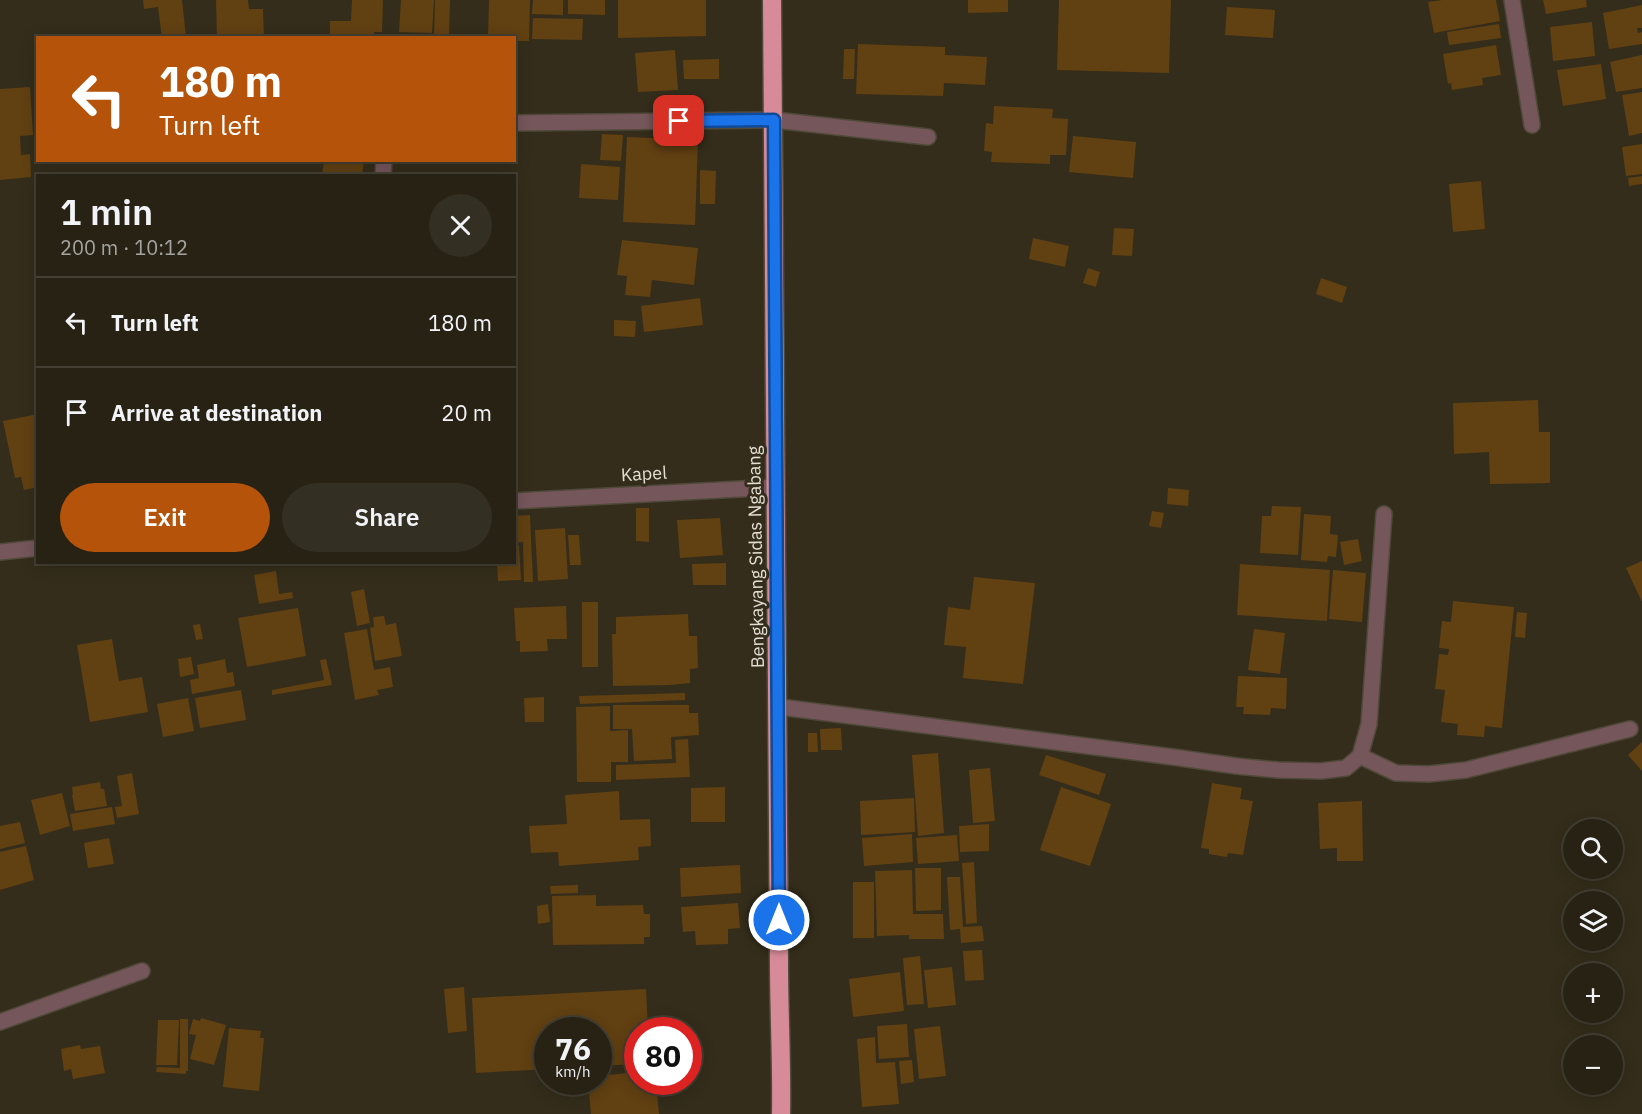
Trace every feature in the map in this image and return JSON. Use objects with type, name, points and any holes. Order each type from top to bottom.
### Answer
[{"type":"highway","name":"Bengkayang Sidas Ngabang","points":[[772,0],[782,1114]]},
{"type":"street","points":[[1512,0],[1532,125]]},
{"type":"street","points":[[516,123],[774,120],[928,137]]},
{"type":"street","name":"Kapel","points":[[516,501],[776,487]]},
{"type":"street","points":[[780,707],[1257,768],[1321,771],[1346,768],[1360,756],[1369,724],[1384,514]]},
{"type":"street","points":[[0,552],[36,548]]},
{"type":"street","points":[[1360,756],[1396,773],[1429,774],[1466,770],[1630,729]]},
{"type":"street","points":[[0,1022],[142,971]]},
{"type":"building","points":[[143,0],[182,0],[186,36],[162,36],[158,7],[144,9]]},
{"type":"building","points":[[216,0],[248,0],[249,9],[263,9],[264,36],[217,36]]},
{"type":"building","points":[[352,0],[383,0],[382,32],[374,32],[374,36],[330,36],[330,21],[351,21]]},
{"type":"building","points":[[401,0],[434,0],[432,33],[399,32]]},
{"type":"building","points":[[435,0],[450,0],[449,36],[434,36]]},
{"type":"building","points":[[489,0],[530,0],[529,41],[516,41],[516,36],[488,36]]},
{"type":"building","points":[[533,0],[563,0],[563,15],[532,14]]},
{"type":"building","points":[[568,0],[605,0],[605,15],[568,14]]},
{"type":"building","points":[[618,0],[706,0],[706,36],[618,38]]},
{"type":"building","points":[[968,0],[1008,0],[1008,12],[968,13]]},
{"type":"building","points":[[1059,0],[1171,0],[1169,73],[1057,70]]},
{"type":"building","points":[[1496,0],[1500,21],[1434,33],[1428,2]]},
{"type":"building","points":[[1543,0],[1586,0],[1587,7],[1546,14]]},
{"type":"building","points":[[1642,5],[1642,28],[1637,28],[1638,33],[1642,32],[1642,44],[1609,49],[1603,13]]},
{"type":"building","points":[[1227,7],[1275,10],[1273,38],[1225,35]]},
{"type":"building","points":[[533,18],[583,19],[582,40],[532,39]]},
{"type":"building","points":[[1592,22],[1595,56],[1553,61],[1550,27]]},
{"type":"building","points":[[1499,24],[1501,38],[1449,45],[1447,32]]},
{"type":"building","points":[[858,44],[945,47],[945,55],[987,57],[985,85],[944,83],[943,96],[856,94]]},
{"type":"building","points":[[1496,45],[1501,75],[1482,78],[1483,85],[1452,90],[1451,83],[1448,84],[1443,54]]},
{"type":"building","points":[[844,49],[855,49],[854,79],[843,79]]},
{"type":"building","points":[[675,50],[678,90],[638,92],[635,53]]},
{"type":"building","points":[[1642,55],[1642,88],[1616,92],[1610,62]]},
{"type":"building","points":[[719,59],[719,79],[684,79],[683,60]]},
{"type":"building","points":[[1601,64],[1606,99],[1563,106],[1557,70]]},
{"type":"building","points":[[30,87],[33,135],[20,136],[21,155],[30,154],[31,177],[0,180],[0,89]]},
{"type":"building","points":[[1642,92],[1642,133],[1629,136],[1622,95]]},
{"type":"building","points":[[994,106],[1053,109],[1052,118],[1068,119],[1066,155],[1050,155],[1050,164],[991,162],[992,152],[984,151],[986,123],[993,124]]},
{"type":"building","points":[[602,134],[623,135],[621,161],[600,160]]},
{"type":"building","points":[[1073,136],[1136,142],[1133,178],[1069,172]]},
{"type":"building","points":[[627,137],[698,140],[695,225],[623,222]]},
{"type":"building","points":[[1642,144],[1642,174],[1626,176],[1622,147]]},
{"type":"building","points":[[324,162],[364,162],[362,174],[322,174]]},
{"type":"building","points":[[581,164],[620,167],[618,200],[579,198]]},
{"type":"building","points":[[700,170],[716,171],[715,204],[700,204]]},
{"type":"building","points":[[1642,176],[1642,184],[1629,186],[1628,178]]},
{"type":"building","points":[[1481,181],[1485,229],[1453,232],[1449,184]]},
{"type":"building","points":[[1114,228],[1134,229],[1132,256],[1112,255]]},
{"type":"building","points":[[1033,238],[1069,246],[1065,267],[1029,259]]},
{"type":"building","points":[[622,240],[698,248],[694,285],[652,280],[650,297],[625,295],[627,276],[617,275]]},
{"type":"building","points":[[1088,268],[1100,272],[1096,287],[1083,283]]},
{"type":"building","points":[[1321,278],[1347,287],[1342,303],[1316,294]]},
{"type":"building","points":[[700,298],[703,325],[644,332],[641,306]]},
{"type":"building","points":[[614,320],[636,321],[635,337],[614,336]]},
{"type":"building","points":[[1538,400],[1539,432],[1550,432],[1550,483],[1490,484],[1489,452],[1454,454],[1453,403]]},
{"type":"building","points":[[36,414],[36,487],[24,490],[21,477],[15,478],[3,421]]},
{"type":"building","points":[[1168,488],[1189,490],[1188,506],[1167,504]]},
{"type":"building","points":[[1272,506],[1301,507],[1298,555],[1260,553],[1262,516],[1271,516]]},
{"type":"building","points":[[636,508],[649,508],[649,542],[636,541]]},
{"type":"building","points":[[1152,511],[1164,513],[1161,528],[1149,526]]},
{"type":"building","points":[[1304,514],[1331,516],[1330,534],[1338,535],[1336,557],[1328,556],[1327,562],[1301,560]]},
{"type":"building","points":[[530,515],[533,582],[524,582],[523,542],[516,543],[516,516]]},
{"type":"building","points":[[720,518],[723,555],[680,558],[677,520]]},
{"type":"building","points":[[565,528],[568,579],[538,581],[535,530]]},
{"type":"building","points":[[568,535],[579,535],[581,565],[570,565]]},
{"type":"building","points":[[1358,539],[1362,561],[1344,565],[1340,542]]},
{"type":"building","points":[[516,546],[519,546],[521,580],[498,581],[497,564],[516,564]]},
{"type":"building","points":[[1642,561],[1642,602],[1626,568]]},
{"type":"building","points":[[726,563],[726,585],[693,585],[692,564]]},
{"type":"building","points":[[1240,564],[1330,570],[1327,621],[1237,615]]},
{"type":"building","points":[[1333,570],[1366,573],[1362,622],[1329,619]]},
{"type":"building","points":[[276,571],[279,594],[292,592],[293,598],[259,604],[254,575]]},
{"type":"building","points":[[974,577],[1035,583],[1023,684],[963,678],[966,647],[944,645],[948,607],[970,610]]},
{"type":"building","points":[[364,589],[370,623],[357,626],[351,592]]},
{"type":"building","points":[[1453,601],[1514,607],[1502,728],[1485,726],[1484,737],[1457,735],[1458,724],[1441,722],[1445,690],[1435,689],[1439,654],[1448,655],[1449,649],[1439,648],[1442,621],[1451,622]]},
{"type":"building","points":[[582,602],[598,602],[598,667],[582,667]]},
{"type":"building","points":[[566,606],[567,639],[547,639],[548,651],[520,652],[520,641],[516,641],[514,608]]},
{"type":"building","points":[[298,608],[306,656],[247,667],[238,618]]},
{"type":"building","points":[[1517,612],[1527,613],[1525,638],[1515,637]]},
{"type":"building","points":[[688,614],[689,636],[697,636],[698,668],[690,669],[690,683],[613,686],[612,634],[616,634],[616,617]]},
{"type":"building","points":[[384,616],[386,625],[396,623],[402,656],[375,661],[370,628],[374,627],[373,617]]},
{"type":"building","points":[[200,624],[203,639],[196,640],[193,625]]},
{"type":"building","points":[[367,629],[374,670],[390,667],[393,687],[377,690],[379,695],[355,700],[344,633]]},
{"type":"building","points":[[1254,629],[1285,633],[1280,674],[1248,670]]},
{"type":"building","points":[[112,639],[119,681],[142,677],[148,712],[90,722],[77,645]]},
{"type":"building","points":[[191,657],[194,674],[180,677],[178,659]]},
{"type":"building","points":[[225,659],[227,673],[233,672],[235,686],[192,694],[190,680],[199,678],[197,665]]},
{"type":"building","points":[[326,659],[332,685],[272,695],[272,690],[324,680],[320,660]]},
{"type":"building","points":[[1238,676],[1287,678],[1286,709],[1271,708],[1270,715],[1243,714],[1244,707],[1236,707]]},
{"type":"building","points":[[241,690],[246,720],[200,728],[195,698]]},
{"type":"building","points":[[685,693],[685,700],[580,704],[579,696]]},
{"type":"building","points":[[544,697],[544,722],[525,722],[524,698]]},
{"type":"building","points":[[188,698],[194,731],[163,737],[157,704]]},
{"type":"building","points":[[613,705],[689,705],[689,713],[698,713],[699,735],[671,737],[672,759],[634,761],[632,729],[613,729]]},
{"type":"building","points":[[610,706],[610,731],[628,730],[628,762],[611,762],[611,782],[577,782],[576,707]]},
{"type":"building","points":[[841,728],[842,750],[821,750],[820,729]]},
{"type":"building","points":[[808,733],[817,733],[818,752],[808,752]]},
{"type":"building","points":[[688,739],[690,777],[616,780],[616,765],[676,763],[675,740]]},
{"type":"building","points":[[1642,742],[1642,771],[1628,755]]},
{"type":"building","points":[[938,753],[944,833],[918,836],[912,755]]},
{"type":"building","points":[[1046,755],[1106,774],[1099,795],[1039,775]]},
{"type":"building","points":[[990,768],[995,821],[973,823],[969,770]]},
{"type":"building","points":[[132,773],[139,814],[117,818],[115,807],[122,806],[117,776]]},
{"type":"building","points":[[100,782],[101,789],[104,789],[107,806],[75,811],[72,787]]},
{"type":"building","points":[[1212,783],[1242,788],[1240,799],[1253,801],[1243,855],[1228,853],[1227,857],[1209,854],[1209,849],[1201,848]]},
{"type":"building","points":[[725,787],[725,822],[691,822],[691,788]]},
{"type":"building","points":[[1061,787],[1111,804],[1090,866],[1040,850]]},
{"type":"building","points":[[619,791],[620,820],[650,819],[651,846],[638,847],[639,860],[559,866],[558,852],[531,853],[529,826],[567,824],[565,795]]},
{"type":"building","points":[[62,793],[70,826],[40,835],[31,800]]},
{"type":"building","points":[[914,798],[915,832],[861,835],[860,801]]},
{"type":"building","points":[[1362,801],[1363,861],[1337,861],[1337,848],[1320,849],[1318,803]]},
{"type":"building","points":[[112,807],[115,824],[73,831],[70,814]]},
{"type":"building","points":[[20,822],[25,843],[0,849],[0,826]]},
{"type":"building","points":[[989,824],[989,851],[960,852],[959,826]]},
{"type":"building","points":[[912,834],[913,862],[864,866],[862,838]]},
{"type":"building","points":[[957,835],[959,861],[918,864],[916,838]]},
{"type":"building","points":[[109,838],[114,864],[88,868],[84,843]]},
{"type":"building","points":[[26,846],[34,880],[0,890],[0,852]]},
{"type":"building","points":[[974,862],[977,923],[966,924],[962,863]]},
{"type":"building","points":[[740,865],[741,893],[681,897],[680,868]]},
{"type":"building","points":[[915,868],[941,868],[941,910],[916,911]]},
{"type":"building","points":[[912,870],[913,914],[943,914],[944,939],[909,939],[909,935],[877,936],[875,871]]},
{"type":"building","points":[[947,877],[960,877],[963,927],[982,926],[984,941],[961,943],[960,929],[950,930]]},
{"type":"building","points":[[853,882],[874,882],[874,938],[853,938]]},
{"type":"building","points":[[578,885],[578,893],[551,894],[550,886]]},
{"type":"building","points":[[596,895],[596,906],[643,905],[644,914],[650,914],[650,937],[644,937],[644,944],[553,945],[552,896]]},
{"type":"building","points":[[738,903],[740,928],[728,929],[728,944],[696,945],[695,931],[683,932],[681,907]]},
{"type":"building","points":[[548,904],[550,922],[538,924],[537,906]]},
{"type":"building","points":[[982,950],[984,980],[965,981],[963,951]]},
{"type":"building","points":[[920,956],[924,1004],[907,1005],[903,958]]},
{"type":"building","points":[[952,967],[956,1005],[928,1008],[924,970]]},
{"type":"building","points":[[900,972],[904,1011],[853,1017],[849,979]]},
{"type":"building","points":[[464,987],[467,1031],[448,1033],[444,989]]},
{"type":"building","points":[[646,989],[647,1017],[624,1017],[624,1065],[612,1065],[612,1017],[534,1017],[534,1070],[476,1073],[472,998]]},
{"type":"building","points":[[201,1018],[226,1025],[214,1065],[190,1059],[196,1035],[189,1034],[193,1019],[200,1021]]},
{"type":"building","points":[[180,1019],[188,1019],[188,1071],[186,1074],[156,1072],[157,1067],[180,1068]]},
{"type":"building","points":[[158,1020],[179,1020],[177,1065],[156,1065]]},
{"type":"building","points":[[907,1024],[909,1057],[879,1059],[877,1026]]},
{"type":"building","points":[[940,1026],[946,1076],[919,1079],[914,1029]]},
{"type":"building","points":[[229,1028],[261,1031],[260,1038],[264,1038],[259,1091],[223,1087]]},
{"type":"building","points":[[875,1037],[876,1063],[895,1062],[899,1104],[862,1107],[857,1039]]},
{"type":"building","points":[[80,1045],[81,1049],[100,1046],[105,1073],[73,1079],[71,1069],[64,1071],[61,1049]]},
{"type":"building","points":[[912,1060],[914,1082],[901,1084],[899,1061]]},
{"type":"building","points":[[624,1073],[624,1095],[657,1095],[659,1114],[591,1114],[589,1095],[612,1095],[612,1075]]},
{"type":"route","points":[[679,121],[774,120],[780,707],[779,920]]}]
